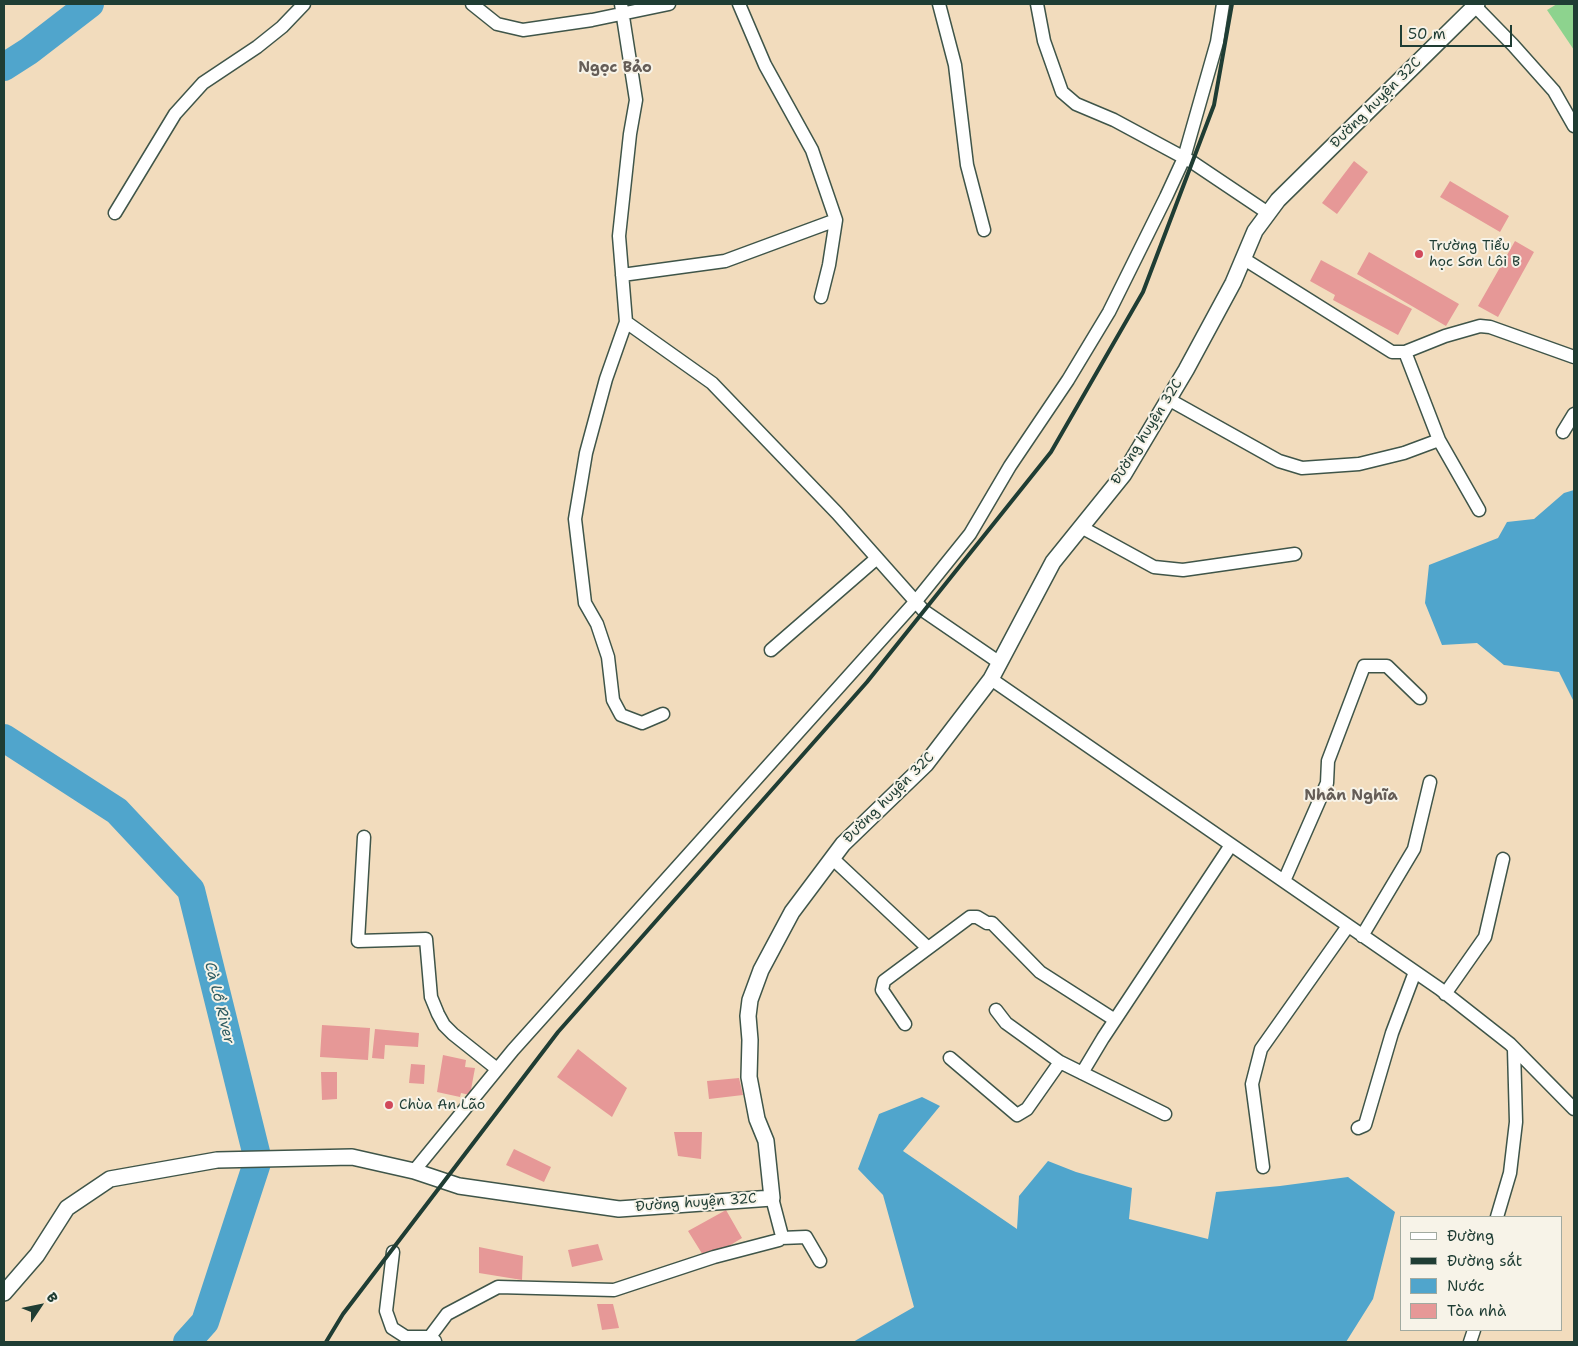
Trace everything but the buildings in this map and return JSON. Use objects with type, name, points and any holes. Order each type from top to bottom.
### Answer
[{"type":"street","points":[[115,213],[174,114],[203,83],[257,47],[282,27],[304,4]]},
{"type":"street","points":[[472,4],[498,24],[523,30],[622,9],[669,4]]},
{"type":"street","points":[[739,4],[765,65],[812,150],[836,220],[829,265],[821,297]]},
{"type":"street","points":[[939,4],[954,65],[967,166],[984,230]]},
{"type":"street","points":[[1037,4],[1044,41],[1062,92],[1076,104],[1114,120],[1184,158],[1268,213]]},
{"type":"street","points":[[414,1171],[512,1050],[916,601],[970,534],[1010,466],[1084,355],[1109,312],[1184,158],[1217,42],[1223,4]]},
{"type":"street","points":[[1475,4],[1554,91],[1574,126]]},
{"type":"street","name":"Đường huyện 32C","points":[[4,1293],[37,1255],[67,1208],[110,1179],[217,1160],[352,1157],[414,1171],[459,1186],[619,1209],[772,1198],[766,1141],[757,1118],[749,1077],[750,1040],[748,1016],[750,1000],[761,970],[792,912],[843,844],[926,764],[991,679],[1053,562],[1124,474],[1234,283],[1255,231],[1268,213],[1278,200],[1475,4]]},
{"type":"street","points":[[622,9],[636,100],[630,134],[619,236],[626,322],[606,379],[586,454],[576,519],[585,604],[597,624],[608,657],[613,700],[621,715],[642,723],[663,714]]},
{"type":"street","points":[[622,275],[725,261],[836,220]]},
{"type":"street","points":[[1244,259],[1392,352],[1405,352],[1445,336],[1480,326],[1574,358]]},
{"type":"street","points":[[626,322],[712,383],[837,513],[924,611],[1000,663]]},
{"type":"street","points":[[1405,352],[1439,440],[1479,510]]},
{"type":"street","points":[[1168,399],[1279,461],[1302,468],[1359,464],[1404,453],[1439,440]]},
{"type":"street","points":[[1563,432],[1574,414]]},
{"type":"street","points":[[1081,527],[1154,567],[1184,570],[1295,554]]},
{"type":"street","points":[[771,650],[877,558]]},
{"type":"street","points":[[1284,881],[1327,783],[1328,761],[1364,666],[1388,666],[1420,698]]},
{"type":"street","points":[[991,679],[1445,994],[1514,1049],[1574,1109]]},
{"type":"street","points":[[1362,936],[1414,849],[1430,782]]},
{"type":"street","points":[[364,837],[358,941],[426,938],[432,997],[444,1025],[498,1069]]},
{"type":"street","points":[[1082,1073],[1231,845]]},
{"type":"street","points":[[832,858],[928,948]]},
{"type":"street","points":[[1445,994],[1484,938],[1503,858]]},
{"type":"street","points":[[905,1024],[882,990],[884,981],[970,917],[977,917],[987,923],[992,923],[1040,972],[1115,1020]]},
{"type":"street","points":[[1263,1167],[1252,1084],[1260,1049],[1348,926]]},
{"type":"street","points":[[1358,1128],[1366,1125],[1392,1033],[1415,972]]},
{"type":"street","points":[[996,1010],[1006,1024],[1060,1062],[1165,1114]]},
{"type":"street","points":[[1497,1216],[1510,1173],[1516,1122],[1514,1049]]},
{"type":"street","points":[[950,1058],[1017,1115],[1027,1109],[1060,1062]]},
{"type":"street","points":[[772,1198],[781,1238]]},
{"type":"street","points":[[392,1252],[386,1312],[392,1328],[406,1337],[431,1341],[447,1314],[498,1288],[614,1290],[714,1257],[781,1238],[806,1238],[820,1261]]},
{"type":"green space","points":[[1557,4],[1574,4],[1574,50],[1547,10]]},
{"type":"water","points":[[1574,490],[1574,702],[1559,672],[1504,665],[1477,643],[1442,645],[1425,603],[1429,565],[1498,538],[1507,522],[1534,519],[1564,493]]},
{"type":"water","points":[[922,1097],[940,1106],[903,1151],[1017,1229],[1019,1196],[1048,1161],[1076,1172],[1132,1188],[1129,1219],[1208,1239],[1216,1192],[1348,1177],[1395,1212],[1373,1299],[1346,1342],[853,1342],[914,1307],[883,1195],[858,1169],[879,1114]]},
{"type":"waterway","name":"Cà Lồ River","points":[[4,67],[29,51],[90,4]]},
{"type":"waterway","name":"Cà Lồ River","points":[[4,738],[117,811],[191,890],[258,1160],[205,1322],[187,1342]]},
{"type":"railway","points":[[326,1342],[343,1314],[558,1032],[867,682],[1051,452],[1143,292],[1214,105],[1232,4]]},
{"type":"place","name":"Trường Tiểu học Sơn Lôi B","points":[[1419,254]]},
{"type":"place","name":"Chùa An Lão","points":[[389,1105]]},
{"type":"district","name":"Ngọc Bảo","points":[[615,68]]},
{"type":"district","name":"Nhân Nghĩa","points":[[1351,796]]}]
